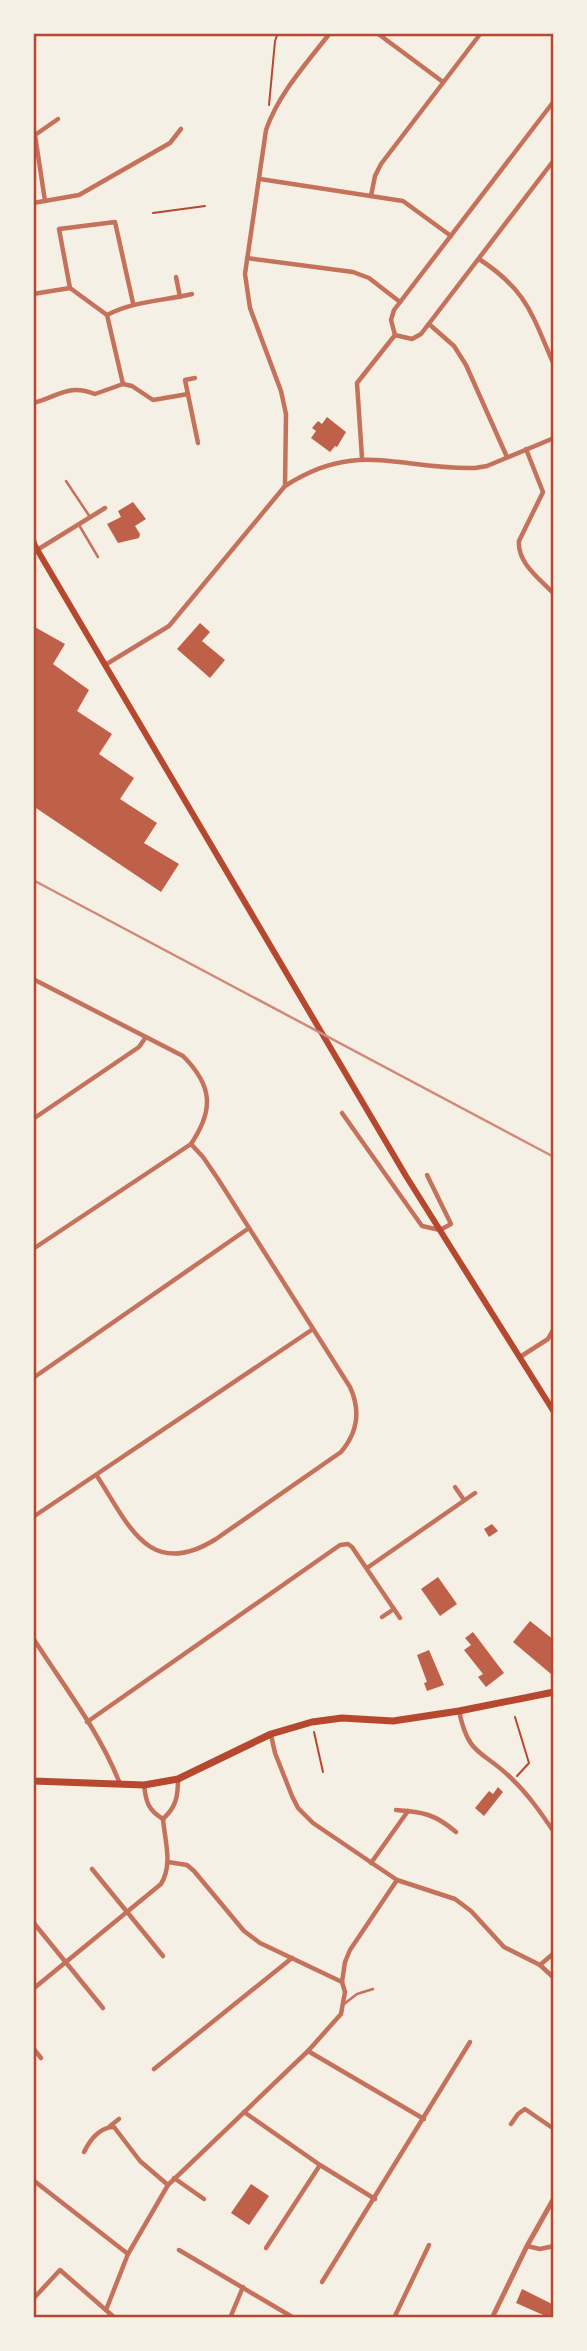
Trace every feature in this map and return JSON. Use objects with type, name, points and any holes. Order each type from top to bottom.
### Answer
[{"type":"main road","points":[[35,545],[335,1055],[554,1412]]},
{"type":"main road","points":[[33,1782],[144,1785],[178,1779],[271,1734],[312,1721],[342,1718],[393,1721],[554,1692]]},
{"type":"street","points":[[285,486],[286,414],[281,391],[250,308],[244,274],[266,131],[272,113],[283,94],[330,33]]},
{"type":"street","points":[[377,33],[443,82]]},
{"type":"street","points":[[371,196],[375,176],[381,164],[481,33]]},
{"type":"street","points":[[395,335],[391,320],[394,310],[554,101]]},
{"type":"street","points":[[46,201],[36,135],[58,119]]},
{"type":"street","points":[[33,203],[79,195],[170,143],[181,129]]},
{"type":"street","points":[[395,335],[412,339],[421,334],[554,160]]},
{"type":"street","points":[[260,179],[403,201],[450,236]]},
{"type":"street","points":[[123,384],[107,315],[70,288],[59,229],[115,222],[133,303]]},
{"type":"street","points":[[247,258],[354,272],[369,278],[400,302]]},
{"type":"street","points":[[479,260],[498,272],[522,296],[554,365]]},
{"type":"street","points":[[176,277],[180,297]]},
{"type":"street","points":[[33,294],[70,288]]},
{"type":"street","points":[[107,315],[133,303],[143,305],[192,294]]},
{"type":"street","points":[[429,324],[454,346],[466,365],[507,457]]},
{"type":"street","points":[[362,458],[357,383],[395,335]]},
{"type":"street","points":[[195,377],[185,380],[198,443]]},
{"type":"street","points":[[33,403],[81,388],[95,394],[123,384],[132,386],[153,400],[188,394]]},
{"type":"street","points":[[104,666],[169,626],[285,486],[315,468],[362,458],[464,468],[487,466],[554,438]]},
{"type":"street","points":[[526,449],[544,492],[519,541],[519,550],[526,564],[554,594]]},
{"type":"street","points":[[35,545],[79,525],[105,508]]},
{"type":"street","points":[[33,979],[183,1056],[194,1067],[207,1095],[206,1119],[191,1144],[33,1249]]},
{"type":"street","points":[[33,1119],[139,1046],[146,1037]]},
{"type":"street","points":[[342,1113],[422,1226],[440,1230],[451,1224],[427,1175]]},
{"type":"street","points":[[97,1476],[134,1532],[146,1545],[165,1554],[182,1555],[202,1548],[216,1539],[341,1452],[350,1442],[355,1429],[356,1401],[350,1387],[203,1157],[191,1144]]},
{"type":"street","points":[[33,1378],[249,1228]]},
{"type":"street","points":[[520,1358],[548,1339],[554,1328]]},
{"type":"street","points":[[33,1517],[313,1329]]},
{"type":"street","points":[[455,1487],[464,1500]]},
{"type":"street","points":[[367,1567],[475,1493]]},
{"type":"street","points":[[87,1722],[340,1545],[348,1544],[352,1547],[400,1618]]},
{"type":"street","points":[[383,1617],[394,1609]]},
{"type":"street","points":[[33,1638],[87,1722],[113,1767],[120,1785]]},
{"type":"street","points":[[459,1711],[464,1736],[472,1748],[514,1780],[554,1832]]},
{"type":"street","points":[[271,1734],[275,1753],[298,1808],[313,1823],[397,1880],[456,1899],[471,1911],[504,1947],[540,1965],[554,1978]]},
{"type":"street","points":[[163,1819],[174,1808],[178,1779]]},
{"type":"street","points":[[144,1785],[146,1805],[163,1819]]},
{"type":"street","points":[[396,1810],[426,1813],[441,1819],[456,1832]]},
{"type":"street","points":[[371,1863],[408,1811]]},
{"type":"street","points":[[33,1989],[161,1884],[167,1874],[169,1862],[163,1819]]},
{"type":"street","points":[[169,1862],[187,1865],[194,1871],[244,1931],[260,1943],[342,1982]]},
{"type":"street","points":[[92,1869],[163,1956]]},
{"type":"street","points":[[106,2310],[128,2254],[168,2185],[309,2051],[341,2014],[345,1992],[342,1982],[350,1950],[397,1880]]},
{"type":"street","points":[[33,1922],[103,2008]]},
{"type":"street","points":[[540,1965],[554,1953]]},
{"type":"street","points":[[154,2069],[292,1958]]},
{"type":"street","points":[[322,2282],[470,2042]]},
{"type":"street","points":[[33,2048],[41,2058]]},
{"type":"street","points":[[309,2051],[424,2119]]},
{"type":"street","points":[[511,2124],[524,2109],[554,2129]]},
{"type":"street","points":[[244,2112],[320,2165],[375,2199]]},
{"type":"street","points":[[84,2152],[93,2137],[119,2119]]},
{"type":"street","points":[[110,2126],[120,2132],[153,2175],[168,2185]]},
{"type":"street","points":[[266,2248],[320,2165]]},
{"type":"street","points":[[174,2178],[204,2199]]},
{"type":"street","points":[[33,2180],[128,2254]]},
{"type":"street","points":[[492,2318],[554,2198]]},
{"type":"street","points":[[394,2318],[429,2245]]},
{"type":"street","points":[[527,2246],[540,2249],[554,2246]]},
{"type":"street","points":[[178,2250],[294,2318]]},
{"type":"street","points":[[33,2299],[36,2292],[60,2270],[115,2318]]},
{"type":"street","points":[[230,2318],[243,2287]]},
{"type":"lane","points":[[66,481],[90,517]]},
{"type":"lane","points":[[79,525],[98,557]]},
{"type":"lane","points":[[344,2004],[357,1994],[373,1989]]},
{"type":"path","points":[[269,107],[278,33]]},
{"type":"path","points":[[153,213],[205,206]]},
{"type":"path","points":[[514,1780],[529,1763],[515,1717]]},
{"type":"path","points":[[312,1721],[323,1772]]},
{"type":"building","points":[[327,417],[346,432],[337,447],[330,452],[311,438],[316,431],[312,428],[318,421],[322,424]]},
{"type":"building","points":[[133,502],[146,519],[135,526],[140,534],[139,538],[118,543],[107,524],[121,517],[118,511]]},
{"type":"building","points":[[200,623],[210,632],[202,641],[225,660],[210,678],[177,649]]},
{"type":"building","points":[[33,626],[65,644],[53,664],[89,690],[77,711],[112,734],[99,754],[134,778],[120,799],[157,823],[144,843],[179,864],[161,892],[33,806]]},
{"type":"building","points":[[492,1524],[498,1531],[489,1537],[484,1529]]},
{"type":"building","points":[[438,1577],[457,1604],[440,1616],[421,1589]]},
{"type":"building","points":[[530,1621],[554,1640],[554,1671],[551,1674],[513,1642]]},
{"type":"building","points":[[473,1632],[504,1673],[486,1687],[478,1677],[483,1674],[464,1650],[471,1645],[465,1638]]},
{"type":"building","points":[[429,1650],[444,1685],[427,1691],[424,1683],[427,1682],[417,1655]]},
{"type":"building","points":[[498,1787],[503,1792],[484,1816],[475,1808],[489,1791],[493,1794]]},
{"type":"building","points":[[251,2184],[269,2196],[249,2225],[231,2213]]},
{"type":"building","points":[[522,2289],[554,2305],[550,2318],[516,2303]]},
{"type":"railway","points":[[33,880],[554,1157]]}]
